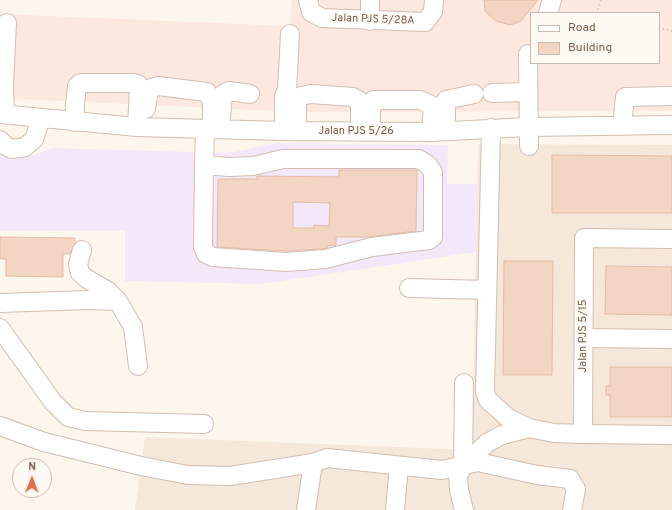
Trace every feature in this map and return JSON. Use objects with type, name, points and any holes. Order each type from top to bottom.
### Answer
[{"type":"street","name":"Jalan PJS 5/28A","points":[[308,0],[311,12],[322,18],[425,22],[433,12],[434,0]]},
{"type":"street","points":[[370,0],[370,20]]},
{"type":"street","points":[[548,12],[552,0]]},
{"type":"street","points":[[1,114],[7,24]]},
{"type":"street","points":[[290,34],[287,90],[284,96],[291,132]]},
{"type":"street","points":[[528,54],[529,146]]},
{"type":"street","points":[[75,122],[75,104],[78,86],[80,83],[134,83],[138,84],[139,88],[141,127]]},
{"type":"street","points":[[141,127],[149,89],[158,86],[207,92],[212,102],[212,130]]},
{"type":"street","points":[[204,165],[229,167],[253,166],[283,159],[419,158],[428,164],[433,172],[433,237],[429,240],[372,248],[325,259],[286,262],[213,258],[206,254],[203,247],[204,165],[212,130],[222,94],[229,91],[250,94]]},
{"type":"street","points":[[492,93],[528,92]]},
{"type":"street","points":[[291,132],[298,100],[301,96],[311,94],[353,98],[360,101],[366,132]]},
{"type":"street","points":[[439,132],[446,100],[474,94]]},
{"type":"street","points":[[622,126],[626,97],[672,96]]},
{"type":"street","points":[[366,132],[374,100],[396,99],[420,100],[433,106],[439,132]]},
{"type":"street","name":"Jalan PJS 5/26","points":[[1,114],[141,127],[291,132],[439,132],[528,127],[672,126]]},
{"type":"street","points":[[0,140],[12,149],[25,147],[34,139],[41,118]]},
{"type":"street","points":[[491,128],[485,392],[488,400],[508,418],[529,428],[554,433],[672,435]]},
{"type":"street","name":"Jalan PJS 5/15","points":[[583,434],[584,238],[672,239]]},
{"type":"street","points":[[82,250],[78,264],[80,272],[86,279],[108,291],[118,301],[133,327],[138,366]]},
{"type":"street","points":[[409,288],[487,290]]},
{"type":"street","points":[[0,303],[89,300],[118,301]]},
{"type":"street","points":[[0,328],[53,402],[68,417],[86,421],[204,424]]},
{"type":"street","points":[[584,338],[672,339]]},
{"type":"street","points":[[463,466],[464,383]]},
{"type":"street","points":[[0,426],[44,442],[188,476],[230,476],[314,463],[327,458],[442,470],[478,462],[536,475],[570,479],[576,489],[572,510]]},
{"type":"street","points":[[464,510],[459,490],[458,476],[463,466],[487,443],[502,435],[529,428]]},
{"type":"street","points":[[306,510],[314,463]]},
{"type":"street","points":[[395,510],[399,466]]},
{"type":"path","points":[[597,12],[601,0]]},
{"type":"path","points":[[660,28],[672,30]]},
{"type":"shaded area","points":[[292,0],[672,0],[672,111],[297,112],[0,98],[0,14],[290,26]]},
{"type":"shaded area","points":[[278,143],[448,145],[447,184],[477,184],[476,252],[261,284],[125,281],[125,231],[0,231],[0,155],[31,156],[52,148],[228,153]]},
{"type":"shaded area","points":[[478,144],[672,145],[672,510],[135,510],[145,437],[472,450]]},
{"type":"building","points":[[484,0],[538,0],[521,21],[510,25],[496,21],[485,11]]},
{"type":"building","points":[[552,155],[672,156],[672,213],[552,213]]},
{"type":"building","points":[[339,170],[417,170],[416,231],[367,237],[336,237],[336,245],[327,246],[327,248],[323,249],[286,251],[217,247],[218,179],[257,179],[257,176],[339,177]],"holes":[[[293,202],[330,203],[329,226],[314,225],[314,228],[293,228]]]},
{"type":"building","points":[[0,237],[75,238],[75,243],[70,254],[63,254],[63,277],[6,276],[6,259],[0,259]]},
{"type":"building","points":[[504,261],[553,261],[552,375],[503,375]]},
{"type":"building","points":[[606,266],[672,267],[672,315],[605,314]]},
{"type":"building","points":[[610,367],[672,367],[672,417],[610,417],[610,395],[606,395],[606,386],[610,386]]}]
